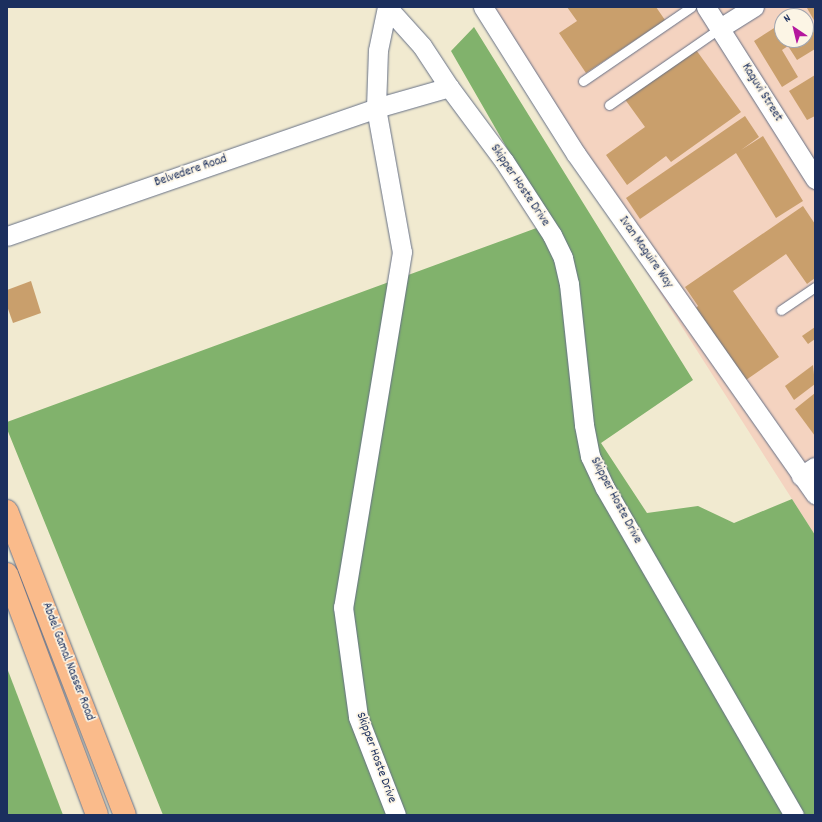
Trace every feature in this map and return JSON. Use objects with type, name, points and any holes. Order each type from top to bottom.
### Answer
[{"type":"highway","name":"Abdel Gamal Nasser Road","points":[[7,511],[125,815]]},
{"type":"highway","name":"Abdel Gamal Nasser Road","points":[[7,574],[97,815]]},
{"type":"street","name":"Skipper Hoste Drive","points":[[387,7],[422,46],[448,87],[504,161],[552,235],[563,258],[569,284],[584,425],[590,456],[602,482],[794,815]]},
{"type":"street","name":"Skipper Hoste Drive","points":[[387,7],[378,50],[376,108],[402,252],[343,607],[358,717],[396,815]]},
{"type":"street","name":"Ivan Maguire Way","points":[[483,7],[576,154],[808,471],[815,494]]},
{"type":"street","name":"Kaguvi Street","points":[[706,7],[815,179]]},
{"type":"street","points":[[720,28],[754,7]]},
{"type":"street","points":[[376,108],[448,87]]},
{"type":"street","name":"Belvedere Road","points":[[7,236],[376,108]]},
{"type":"lane","points":[[583,81],[691,7]]},
{"type":"lane","points":[[609,105],[720,28]]},
{"type":"lane","points":[[781,310],[815,287]]},
{"type":"shaded area","points":[[477,7],[815,7],[815,535]]},
{"type":"green space","points":[[474,27],[693,380],[601,443],[647,513],[698,506],[734,523],[792,499],[815,535],[815,815],[163,815],[7,429],[7,422],[550,223],[451,51]]},
{"type":"green space","points":[[7,668],[63,815],[7,815]]},
{"type":"building","points":[[567,7],[656,7],[665,20],[586,73],[559,33],[577,21]]},
{"type":"building","points":[[815,7],[815,22],[814,8],[807,8]]},
{"type":"building","points":[[774,28],[774,48],[785,48],[782,50],[798,77],[782,87],[754,41]]},
{"type":"building","points":[[814,28],[815,49],[797,60],[789,48],[814,48]]},
{"type":"building","points":[[694,47],[741,112],[671,162],[666,156],[627,185],[606,155],[645,127],[624,98]]},
{"type":"building","points":[[815,75],[815,116],[807,120],[789,91]]},
{"type":"building","points":[[745,116],[759,137],[741,150],[763,136],[803,201],[776,218],[736,153],[640,219],[626,198]]},
{"type":"building","points":[[803,206],[815,224],[815,278],[807,284],[786,254],[733,291],[779,357],[746,380],[696,308],[698,306],[685,287]]},
{"type":"building","points":[[31,281],[41,313],[13,323],[7,306],[7,290]]},
{"type":"building","points":[[815,327],[815,339],[808,344],[802,336]]},
{"type":"building","points":[[813,365],[815,384],[794,400],[785,386]]},
{"type":"building","points":[[815,393],[815,436],[795,409]]}]
